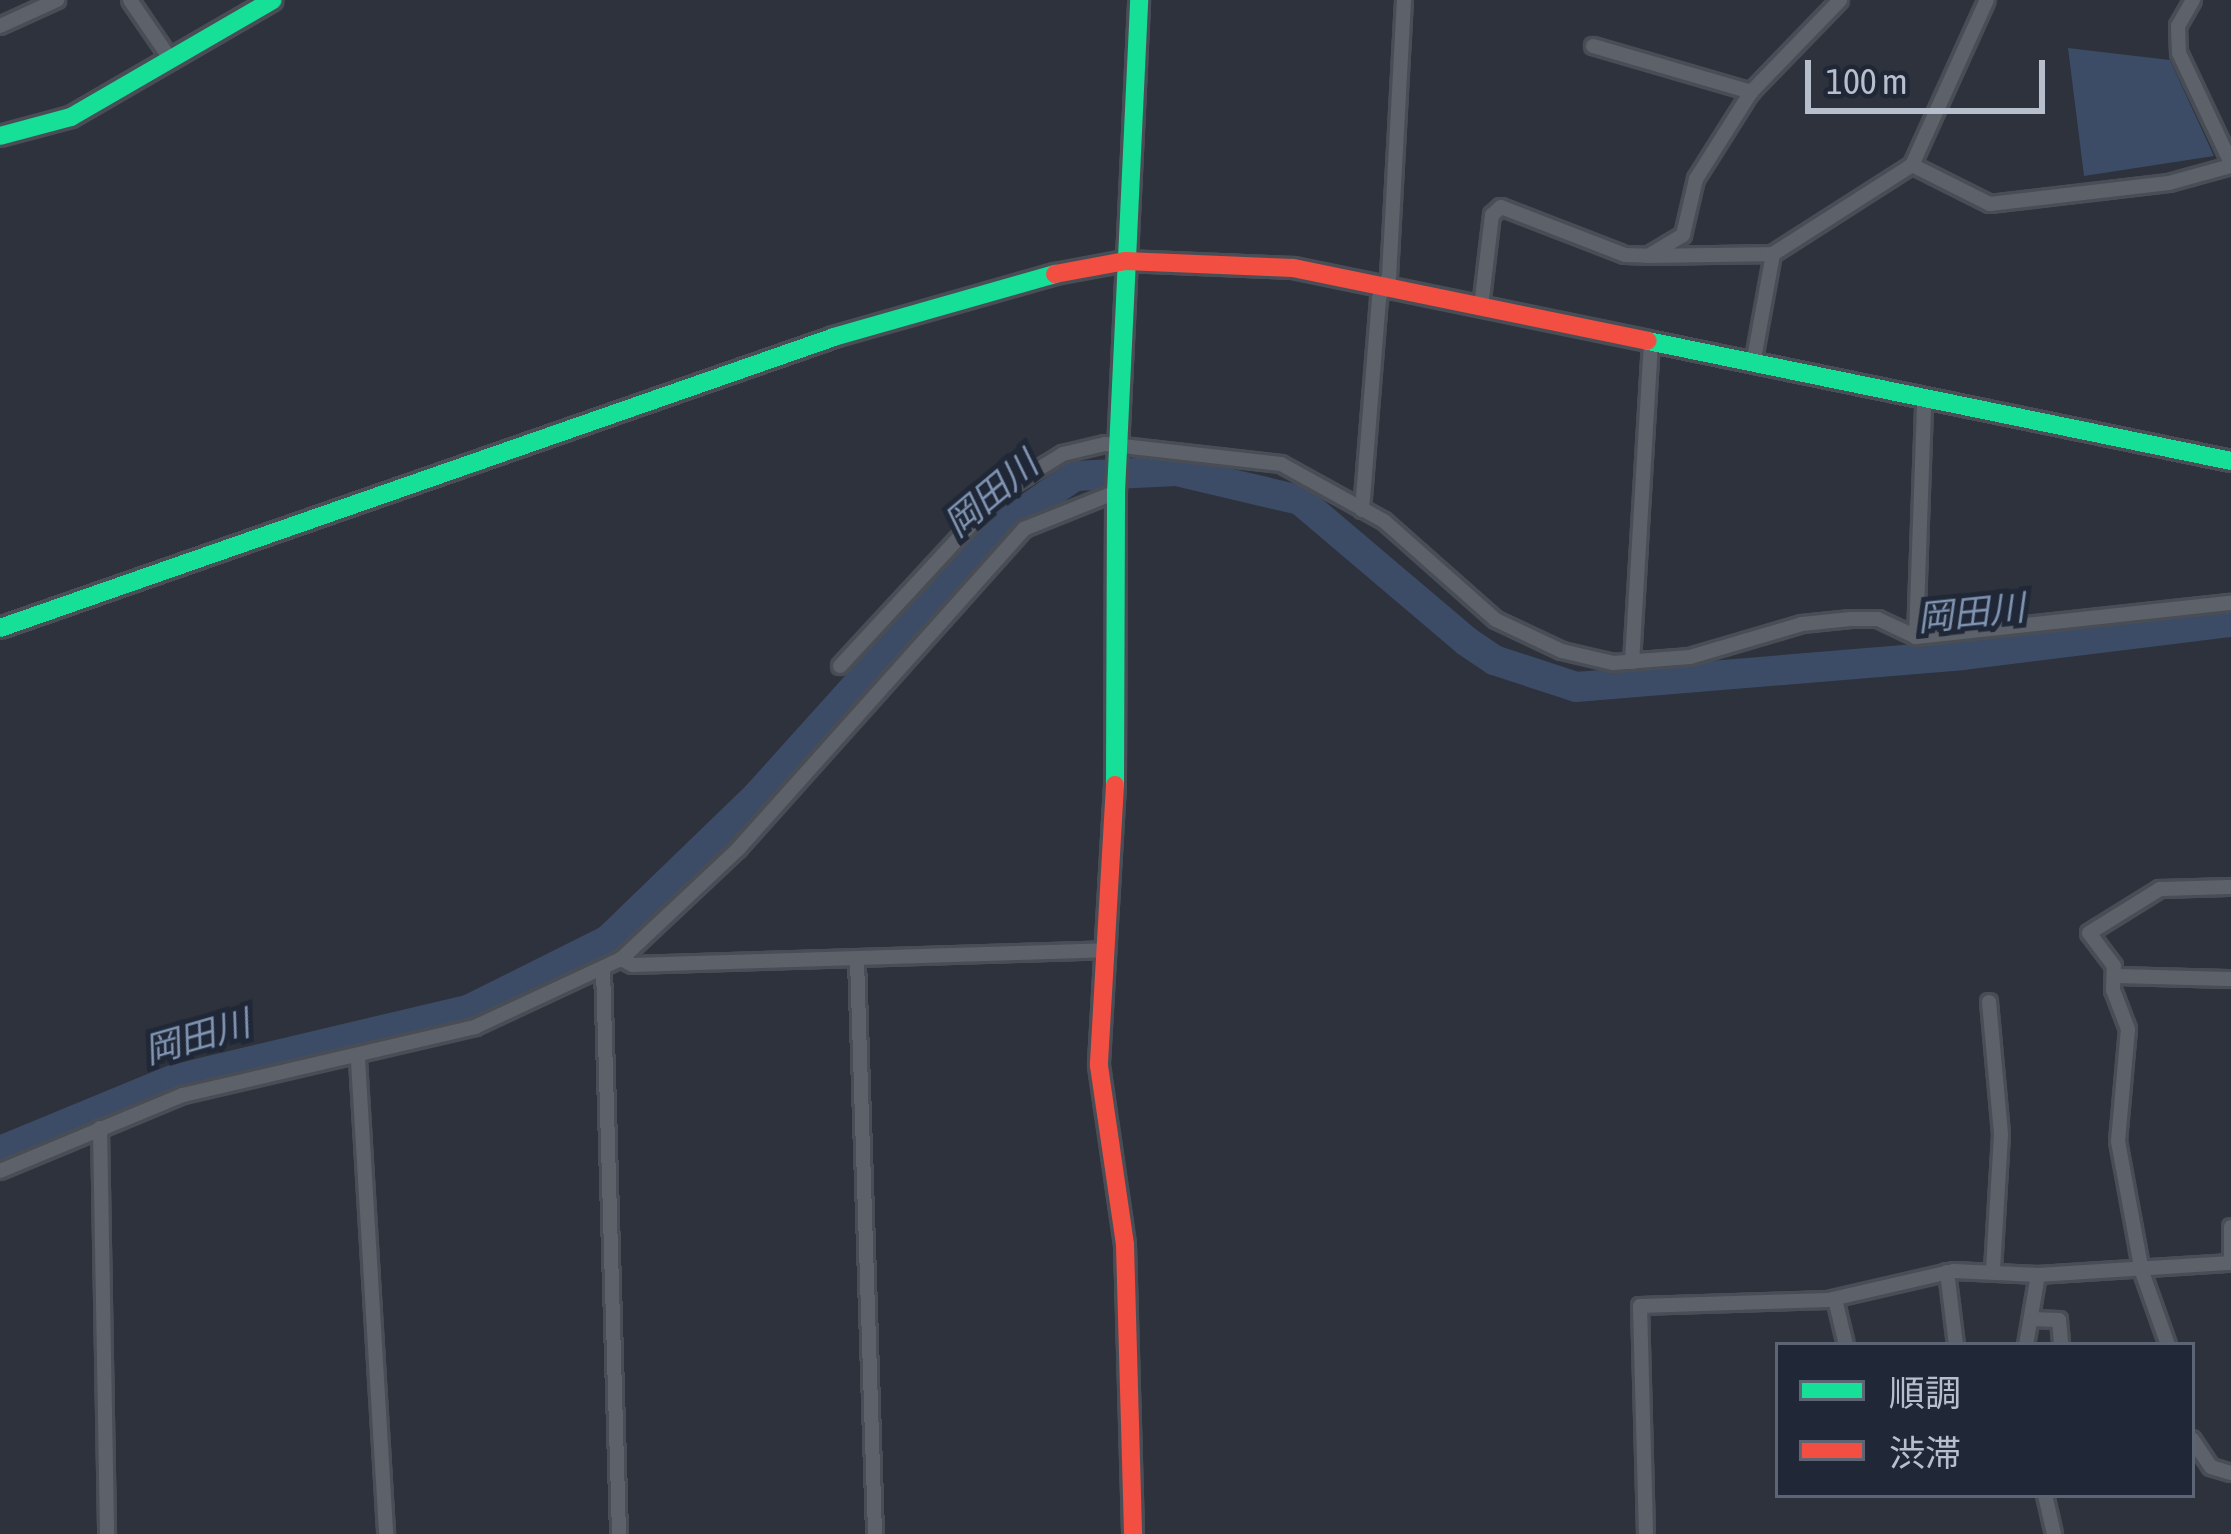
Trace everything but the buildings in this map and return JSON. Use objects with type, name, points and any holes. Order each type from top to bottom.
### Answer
[{"type":"street","points":[[0,26],[57,0]]},
{"type":"street","points":[[130,0],[167,54]]},
{"type":"street","points":[[0,136],[71,117],[252,4],[273,0]]},
{"type":"street","points":[[1133,1534],[1124,1245],[1099,1066],[1115,874],[1116,492],[1139,0]]},
{"type":"street","points":[[1362,510],[1404,0]]},
{"type":"street","points":[[1648,256],[1683,235],[1696,179],[1751,92],[1840,0]]},
{"type":"street","points":[[1481,307],[1492,215],[1501,207],[1606,251],[1648,256],[1772,254],[1912,165],[1987,0]]},
{"type":"street","points":[[1912,165],[1990,204],[2169,184],[2231,165],[2179,53],[2178,26],[2193,0]]},
{"type":"street","points":[[1593,46],[1751,92]]},
{"type":"street","points":[[1754,364],[1772,254]]},
{"type":"street","points":[[0,628],[834,337],[998,284],[1125,261],[1265,265],[1651,341],[1924,403],[2231,461]]},
{"type":"street","points":[[1632,662],[1651,341]]},
{"type":"street","points":[[1916,637],[1924,403]]},
{"type":"street","points":[[840,666],[1000,492],[1063,454],[1118,447],[1281,464],[1362,510],[1520,634],[1589,658],[1632,662],[1851,619],[1878,619],[1916,637],[2231,603]]},
{"type":"street","points":[[0,1171],[183,1095],[358,1060],[475,1027],[621,959],[738,849],[1024,529],[1116,492]]},
{"type":"street","points":[[2167,1342],[2142,1271],[2118,1141],[2128,1029],[2115,976],[2089,933],[2160,889],[2231,887]]},
{"type":"street","points":[[621,959],[857,960],[1106,950]]},
{"type":"street","points":[[857,960],[875,1534]]},
{"type":"street","points":[[603,968],[619,1534]]},
{"type":"street","points":[[2115,976],[2231,979]]},
{"type":"street","points":[[1989,1002],[2001,1135],[1993,1268]]},
{"type":"street","points":[[358,1060],[386,1534]]},
{"type":"street","points":[[100,1127],[107,1534]]},
{"type":"street","points":[[1646,1534],[1640,1306],[1835,1298],[1947,1272],[1993,1268],[2038,1275],[2231,1263],[2231,1227]]},
{"type":"street","points":[[1947,1272],[1956,1342]]},
{"type":"street","points":[[2027,1342],[2038,1275]]},
{"type":"street","points":[[1835,1298],[1845,1342]]},
{"type":"street","points":[[2031,1319],[2059,1320],[2062,1342]]},
{"type":"street","points":[[2195,1443],[2211,1467],[2231,1473]]},
{"type":"street","points":[[2045,1498],[2054,1534]]},
{"type":"water","points":[[2068,48],[2170,60],[2214,156],[2084,176]]},
{"type":"waterway","name":"岡田川","points":[[0,1151],[175,1079],[470,1009],[608,940],[756,797],[996,530],[1075,476],[1176,471],[1300,500],[1494,660],[1576,687],[1962,655],[2231,622]]},
{"type":"traffic: fast","points":[[0,136],[71,117],[273,0]]},
{"type":"traffic: fast","points":[[1115,785],[1116,492],[1139,0]]},
{"type":"traffic: fast","points":[[0,628],[834,337],[1055,274]]},
{"type":"traffic: fast","points":[[1648,341],[2231,461]]},
{"type":"traffic: jam","points":[[1055,274],[1125,261],[1293,268],[1648,341]]},
{"type":"traffic: jam","points":[[1115,785],[1099,1066],[1125,1245],[1133,1534]]}]
